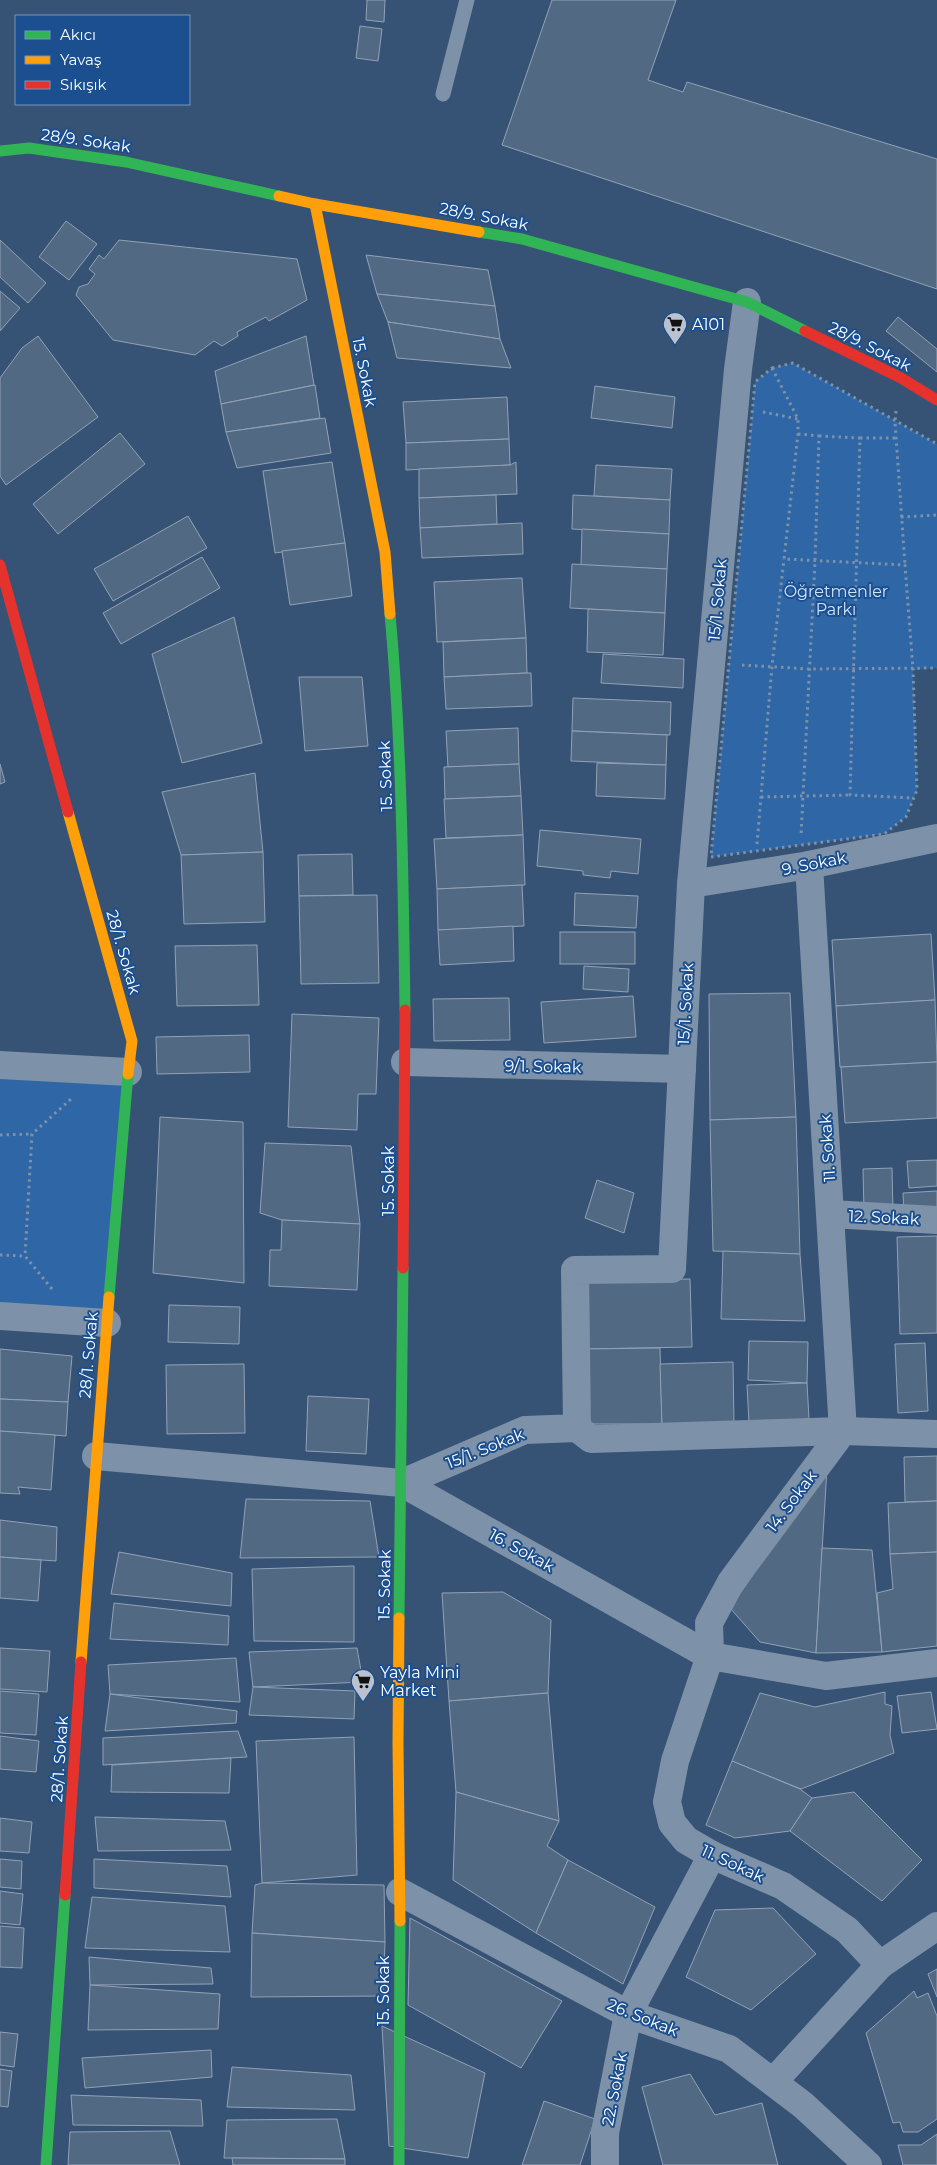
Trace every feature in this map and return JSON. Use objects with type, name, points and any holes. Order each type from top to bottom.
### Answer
[{"type":"street","name":"28/9. Sokak","points":[[0,151],[29,148],[126,162],[315,204],[522,239],[747,302],[901,378],[937,400]]},
{"type":"street","name":"15. Sokak","points":[[315,204],[385,552],[398,700],[403,834],[405,1062],[398,1743],[400,1892],[398,2165]]},
{"type":"street","name":"15/1. Sokak","points":[[402,1483],[525,1430],[576,1428],[575,1270],[672,1269],[691,884],[737,378],[747,302]]},
{"type":"street","name":"28/1. Sokak","points":[[0,565],[132,1041],[96,1456],[46,2165]]},
{"type":"street","name":"9. Sokak","points":[[691,884],[805,855],[937,838]]},
{"type":"street","name":"11. Sokak","points":[[805,855],[831,1214],[843,1431]]},
{"type":"street","name":"9/1. Sokak","points":[[405,1062],[682,1069]]},
{"type":"street","points":[[0,1065],[128,1072]]},
{"type":"street","name":"12. Sokak","points":[[831,1214],[937,1220]]},
{"type":"street","points":[[0,1316],[107,1323]]},
{"type":"street","points":[[576,1428],[591,1439],[843,1431],[937,1434]]},
{"type":"street","name":"14. Sokak","points":[[710,1656],[709,1623],[731,1582],[843,1431]]},
{"type":"street","name":"16. Sokak","points":[[96,1456],[402,1483],[710,1656],[826,1676],[937,1662]]},
{"type":"street","name":"11. Sokak","points":[[710,1656],[675,1761],[668,1802],[672,1823],[686,1840],[712,1855],[783,1886],[847,1930],[880,1965]]},
{"type":"street","name":"22. Sokak","points":[[605,2165],[605,2133],[628,2014],[712,1855]]},
{"type":"street","name":"26. Sokak","points":[[400,1892],[628,2014],[729,2049],[803,2105],[868,2165]]},
{"type":"street","points":[[773,2082],[880,1965],[937,1926]]},
{"type":"lane","points":[[443,94],[467,0]]},
{"type":"path","points":[[798,434],[896,438],[913,669],[917,790],[906,817],[884,834],[805,855],[757,852],[712,857],[755,382],[772,368],[793,363],[937,444]]},
{"type":"path","points":[[757,852],[772,666],[798,434],[798,419],[772,368]]},
{"type":"path","points":[[752,410],[798,419]]},
{"type":"path","points":[[805,855],[803,795],[815,561],[819,436]]},
{"type":"path","points":[[850,795],[860,438]]},
{"type":"path","points":[[902,517],[937,515]]},
{"type":"path","points":[[784,559],[905,565]]},
{"type":"path","points":[[729,664],[854,670],[937,668]]},
{"type":"path","points":[[761,797],[850,795],[913,798]]},
{"type":"path","points":[[0,1135],[32,1134],[73,1098]]},
{"type":"path","points":[[32,1134],[25,1256],[57,1294]]},
{"type":"path","points":[[0,1255],[25,1256]]},
{"type":"green space","name":"Öğretmenler Parkı","points":[[793,363],[937,444],[937,668],[913,670],[917,790],[906,817],[884,834],[711,857],[755,382],[772,368]]},
{"type":"green space","points":[[0,1065],[128,1072],[107,1323],[0,1316]]},
{"type":"building","points":[[367,0],[385,0],[384,22],[366,20]]},
{"type":"building","points":[[552,0],[676,0],[648,80],[683,92],[687,82],[937,159],[937,289],[502,145]]},
{"type":"building","points":[[360,26],[382,29],[378,61],[356,58]]},
{"type":"building","points":[[66,221],[97,244],[69,280],[39,257]]},
{"type":"building","points":[[0,240],[46,283],[28,303],[0,277]]},
{"type":"building","points":[[119,240],[297,259],[307,300],[269,321],[266,317],[237,332],[238,336],[222,346],[214,341],[195,355],[113,340],[76,295],[79,287],[88,284],[95,274],[89,269],[99,255],[104,259]]},
{"type":"building","points":[[366,255],[488,270],[495,306],[377,294]]},
{"type":"building","points":[[0,291],[20,308],[0,331]]},
{"type":"building","points":[[377,294],[495,306],[500,339],[388,322]]},
{"type":"building","points":[[898,317],[937,349],[937,372],[886,331]]},
{"type":"building","points":[[388,322],[500,339],[511,368],[397,358]]},
{"type":"building","points":[[38,336],[98,417],[6,485],[0,476],[0,378],[22,348]]},
{"type":"building","points":[[306,336],[314,385],[221,404],[215,371]]},
{"type":"building","points":[[315,385],[320,418],[226,432],[221,404]]},
{"type":"building","points":[[595,386],[675,397],[672,428],[591,418]]},
{"type":"building","points":[[507,397],[509,439],[406,443],[403,402]]},
{"type":"building","points":[[325,418],[331,453],[237,468],[226,432]]},
{"type":"building","points":[[120,433],[145,464],[58,534],[33,504]]},
{"type":"building","points":[[509,439],[510,465],[406,470],[406,443]]},
{"type":"building","points":[[332,462],[345,543],[275,553],[263,471]]},
{"type":"building","points":[[516,462],[517,494],[419,498],[419,469],[510,465]]},
{"type":"building","points":[[596,465],[672,469],[670,500],[594,496]]},
{"type":"building","points":[[496,495],[497,524],[420,528],[419,498]]},
{"type":"building","points":[[573,495],[670,500],[669,534],[572,529]]},
{"type":"building","points":[[188,516],[207,548],[113,601],[94,569]]},
{"type":"building","points":[[522,523],[523,554],[422,558],[420,528]]},
{"type":"building","points":[[582,529],[669,534],[667,569],[581,565]]},
{"type":"building","points":[[345,543],[352,596],[290,605],[282,551]]},
{"type":"building","points":[[202,557],[220,588],[121,644],[103,613]]},
{"type":"building","points":[[572,564],[667,569],[665,613],[570,608]]},
{"type":"building","points":[[522,578],[526,638],[437,642],[434,582]]},
{"type":"building","points":[[588,609],[665,613],[663,655],[587,652]]},
{"type":"building","points":[[234,617],[262,743],[182,763],[152,654]]},
{"type":"building","points":[[526,638],[527,673],[444,677],[443,642]]},
{"type":"building","points":[[603,654],[684,659],[683,688],[601,683]]},
{"type":"building","points":[[531,673],[532,706],[446,709],[444,677]]},
{"type":"building","points":[[299,677],[362,677],[368,746],[305,751]]},
{"type":"building","points":[[573,698],[671,702],[670,735],[572,731]]},
{"type":"building","points":[[518,728],[519,764],[448,767],[446,731]]},
{"type":"building","points":[[572,731],[667,735],[666,765],[571,761]]},
{"type":"building","points":[[597,763],[666,765],[665,799],[596,796]]},
{"type":"building","points":[[0,764],[5,782],[0,784]]},
{"type":"building","points":[[519,764],[521,796],[445,799],[444,767]]},
{"type":"building","points":[[255,773],[263,852],[181,855],[162,792]]},
{"type":"building","points":[[521,796],[523,835],[446,838],[444,799]]},
{"type":"building","points":[[540,830],[641,839],[638,874],[611,871],[610,878],[583,875],[583,871],[537,866]]},
{"type":"building","points":[[523,835],[525,885],[437,889],[434,839]]},
{"type":"building","points":[[263,852],[265,922],[184,924],[181,855]]},
{"type":"building","points":[[352,854],[353,895],[299,896],[298,855]]},
{"type":"building","points":[[522,885],[524,926],[438,930],[437,889]]},
{"type":"building","points":[[575,893],[638,896],[636,928],[574,925]]},
{"type":"building","points":[[377,895],[379,983],[301,984],[299,896]]},
{"type":"building","points":[[513,926],[514,961],[440,965],[438,930]]},
{"type":"building","points":[[560,932],[635,932],[635,964],[560,964]]},
{"type":"building","points":[[931,934],[935,1000],[836,1006],[832,940]]},
{"type":"building","points":[[257,945],[259,1005],[177,1006],[175,946]]},
{"type":"building","points":[[584,966],[629,969],[628,992],[583,989]]},
{"type":"building","points":[[790,993],[796,1117],[710,1120],[709,994]]},
{"type":"building","points":[[633,996],[636,1037],[544,1043],[541,1002]]},
{"type":"building","points":[[509,998],[510,1040],[434,1041],[433,999]]},
{"type":"building","points":[[935,1000],[937,1062],[840,1067],[836,1006]]},
{"type":"building","points":[[292,1014],[379,1018],[376,1094],[358,1094],[357,1130],[288,1127]]},
{"type":"building","points":[[249,1035],[250,1072],[157,1074],[156,1037]]},
{"type":"building","points":[[937,1062],[937,1118],[845,1123],[841,1067]]},
{"type":"building","points":[[160,1117],[243,1122],[244,1283],[153,1273]]},
{"type":"building","points":[[796,1117],[800,1254],[713,1251],[710,1120]]},
{"type":"building","points":[[265,1143],[351,1146],[360,1224],[282,1220],[260,1213]]},
{"type":"building","points":[[937,1160],[937,1186],[909,1188],[907,1161]]},
{"type":"building","points":[[892,1168],[893,1212],[864,1212],[863,1169]]},
{"type":"building","points":[[597,1180],[634,1193],[624,1233],[585,1218]]},
{"type":"building","points":[[937,1191],[937,1214],[904,1216],[903,1193]]},
{"type":"building","points":[[282,1220],[360,1224],[357,1290],[269,1286],[270,1250],[281,1250]]},
{"type":"building","points":[[937,1236],[937,1333],[900,1334],[897,1237]]},
{"type":"building","points":[[723,1251],[800,1254],[805,1321],[721,1319]]},
{"type":"building","points":[[690,1279],[692,1347],[583,1349],[581,1281]]},
{"type":"building","points":[[169,1305],[240,1307],[239,1344],[168,1342]]},
{"type":"building","points":[[749,1341],[808,1342],[807,1383],[748,1380]]},
{"type":"building","points":[[925,1343],[928,1411],[898,1413],[895,1344]]},
{"type":"building","points":[[660,1348],[662,1424],[585,1424],[583,1349]]},
{"type":"building","points":[[0,1349],[72,1356],[68,1402],[0,1399]]},
{"type":"building","points":[[733,1362],[734,1424],[662,1425],[660,1364]]},
{"type":"building","points":[[244,1364],[245,1433],[167,1434],[166,1365]]},
{"type":"building","points":[[807,1383],[809,1419],[749,1423],[747,1385]]},
{"type":"building","points":[[308,1396],[369,1399],[366,1454],[306,1451]]},
{"type":"building","points":[[0,1399],[68,1402],[66,1436],[0,1431]]},
{"type":"building","points":[[0,1431],[55,1435],[51,1490],[18,1487],[20,1494],[0,1493]]},
{"type":"building","points":[[937,1456],[937,1501],[905,1502],[904,1457]]},
{"type":"building","points":[[827,1468],[816,1653],[760,1642],[730,1608]]},
{"type":"building","points":[[246,1499],[370,1501],[379,1557],[240,1558]]},
{"type":"building","points":[[937,1501],[937,1552],[890,1554],[888,1503]]},
{"type":"building","points":[[0,1520],[57,1527],[56,1561],[0,1557]]},
{"type":"building","points":[[822,1548],[872,1550],[882,1652],[816,1653]]},
{"type":"building","points":[[119,1552],[232,1573],[231,1606],[111,1594]]},
{"type":"building","points":[[937,1552],[937,1646],[882,1652],[877,1593],[893,1589],[890,1554]]},
{"type":"building","points":[[0,1557],[41,1560],[38,1601],[0,1598]]},
{"type":"building","points":[[354,1566],[354,1642],[254,1641],[252,1569]]},
{"type":"building","points":[[503,1592],[551,1620],[548,1693],[449,1701],[442,1593]]},
{"type":"building","points":[[114,1603],[229,1616],[228,1645],[110,1639]]},
{"type":"building","points":[[0,1648],[50,1651],[47,1692],[0,1689]]},
{"type":"building","points":[[357,1648],[363,1682],[253,1687],[249,1652]]},
{"type":"building","points":[[236,1658],[240,1702],[110,1694],[108,1665]]},
{"type":"building","points":[[253,1687],[355,1691],[354,1719],[249,1715]]},
{"type":"building","points":[[0,1691],[39,1694],[36,1735],[0,1733]]},
{"type":"building","points":[[885,1692],[885,1704],[892,1706],[890,1735],[894,1753],[801,1789],[732,1761],[760,1693],[815,1707]]},
{"type":"building","points":[[931,1692],[937,1729],[902,1733],[897,1696]]},
{"type":"building","points":[[548,1693],[559,1821],[456,1792],[449,1701]]},
{"type":"building","points":[[110,1694],[237,1711],[236,1723],[105,1731]]},
{"type":"building","points":[[238,1731],[247,1757],[103,1765],[103,1738]]},
{"type":"building","points":[[0,1736],[39,1741],[36,1772],[0,1769]]},
{"type":"building","points":[[354,1737],[357,1875],[262,1883],[256,1741]]},
{"type":"building","points":[[231,1758],[229,1793],[111,1792],[112,1765]]},
{"type":"building","points":[[732,1761],[800,1789],[812,1798],[790,1831],[735,1838],[706,1825]]},
{"type":"building","points":[[456,1792],[559,1821],[547,1846],[568,1860],[536,1933],[453,1880]]},
{"type":"building","points":[[854,1792],[922,1860],[882,1901],[790,1831],[812,1798]]},
{"type":"building","points":[[95,1817],[225,1821],[231,1850],[98,1851]]},
{"type":"building","points":[[0,1818],[32,1822],[29,1853],[0,1851]]},
{"type":"building","points":[[0,1859],[22,1861],[21,1889],[0,1887]]},
{"type":"building","points":[[94,1859],[227,1866],[231,1897],[94,1888]]},
{"type":"building","points":[[568,1860],[655,1907],[623,1984],[536,1933]]},
{"type":"building","points":[[262,1883],[384,1885],[385,1942],[252,1933],[255,1885]]},
{"type":"building","points":[[0,1891],[23,1894],[20,1925],[0,1923]]},
{"type":"building","points":[[92,1897],[225,1906],[230,1952],[85,1948]]},
{"type":"building","points":[[773,1908],[816,1954],[751,2010],[686,1977],[715,1910]]},
{"type":"building","points":[[410,1918],[562,2001],[521,2068],[408,2005]]},
{"type":"building","points":[[0,1926],[24,1928],[22,1968],[0,1967]]},
{"type":"building","points":[[252,1933],[385,1942],[383,1996],[251,1997]]},
{"type":"building","points":[[89,1957],[211,1968],[213,1984],[90,1985]]},
{"type":"building","points":[[937,1969],[937,1997],[928,1974]]},
{"type":"building","points":[[90,1985],[220,1994],[218,2029],[88,2030]]},
{"type":"building","points":[[914,1991],[917,1998],[928,1993],[937,2016],[937,2119],[918,2132],[903,2132],[900,2122],[893,2123],[866,2033]]},
{"type":"building","points":[[382,2026],[485,2073],[468,2158],[389,2146]]},
{"type":"building","points":[[0,2032],[18,2034],[14,2067],[0,2065]]},
{"type":"building","points":[[211,2050],[212,2077],[85,2088],[82,2058]]},
{"type":"building","points":[[232,2067],[351,2075],[355,2110],[227,2107]]},
{"type":"building","points":[[0,2069],[12,2071],[8,2107],[0,2106]]},
{"type":"building","points":[[690,2074],[715,2115],[762,2103],[778,2165],[663,2165],[642,2087]]},
{"type":"building","points":[[71,2095],[201,2100],[203,2126],[73,2125]]},
{"type":"building","points":[[544,2101],[595,2119],[580,2165],[522,2165]]},
{"type":"building","points":[[337,2119],[345,2159],[224,2158],[227,2120]]},
{"type":"building","points":[[170,2131],[180,2165],[68,2165],[70,2132]]},
{"type":"building","points":[[937,2134],[937,2165],[903,2165],[898,2145],[921,2145]]},
{"type":"building","points":[[232,2158],[345,2159],[345,2165],[233,2165]]},
{"type":"traffic: fast","points":[[0,151],[29,148],[126,162],[279,196]]},
{"type":"traffic: fast","points":[[479,232],[522,239],[747,302],[805,331]]},
{"type":"traffic: fast","points":[[390,614],[403,861],[405,1010]]},
{"type":"traffic: fast","points":[[109,1297],[128,1074]]},
{"type":"traffic: fast","points":[[399,1618],[403,1268]]},
{"type":"traffic: fast","points":[[46,2165],[65,1895]]},
{"type":"traffic: fast","points":[[399,2165],[400,1921]]},
{"type":"traffic: slow","points":[[279,196],[479,232]]},
{"type":"traffic: slow","points":[[315,204],[385,552],[390,614]]},
{"type":"traffic: slow","points":[[68,812],[132,1041],[128,1074]]},
{"type":"traffic: slow","points":[[81,1662],[109,1297]]},
{"type":"traffic: slow","points":[[399,1618],[400,1921]]},
{"type":"traffic: jam","points":[[805,331],[901,378],[937,400]]},
{"type":"traffic: jam","points":[[0,565],[68,812]]},
{"type":"traffic: jam","points":[[403,1268],[405,1010]]},
{"type":"traffic: jam","points":[[65,1895],[81,1662]]},
{"type":"place","name":"A101","points":[[675,345]]},
{"type":"place","name":"Yayla Mini Market","points":[[363,1702]]}]
